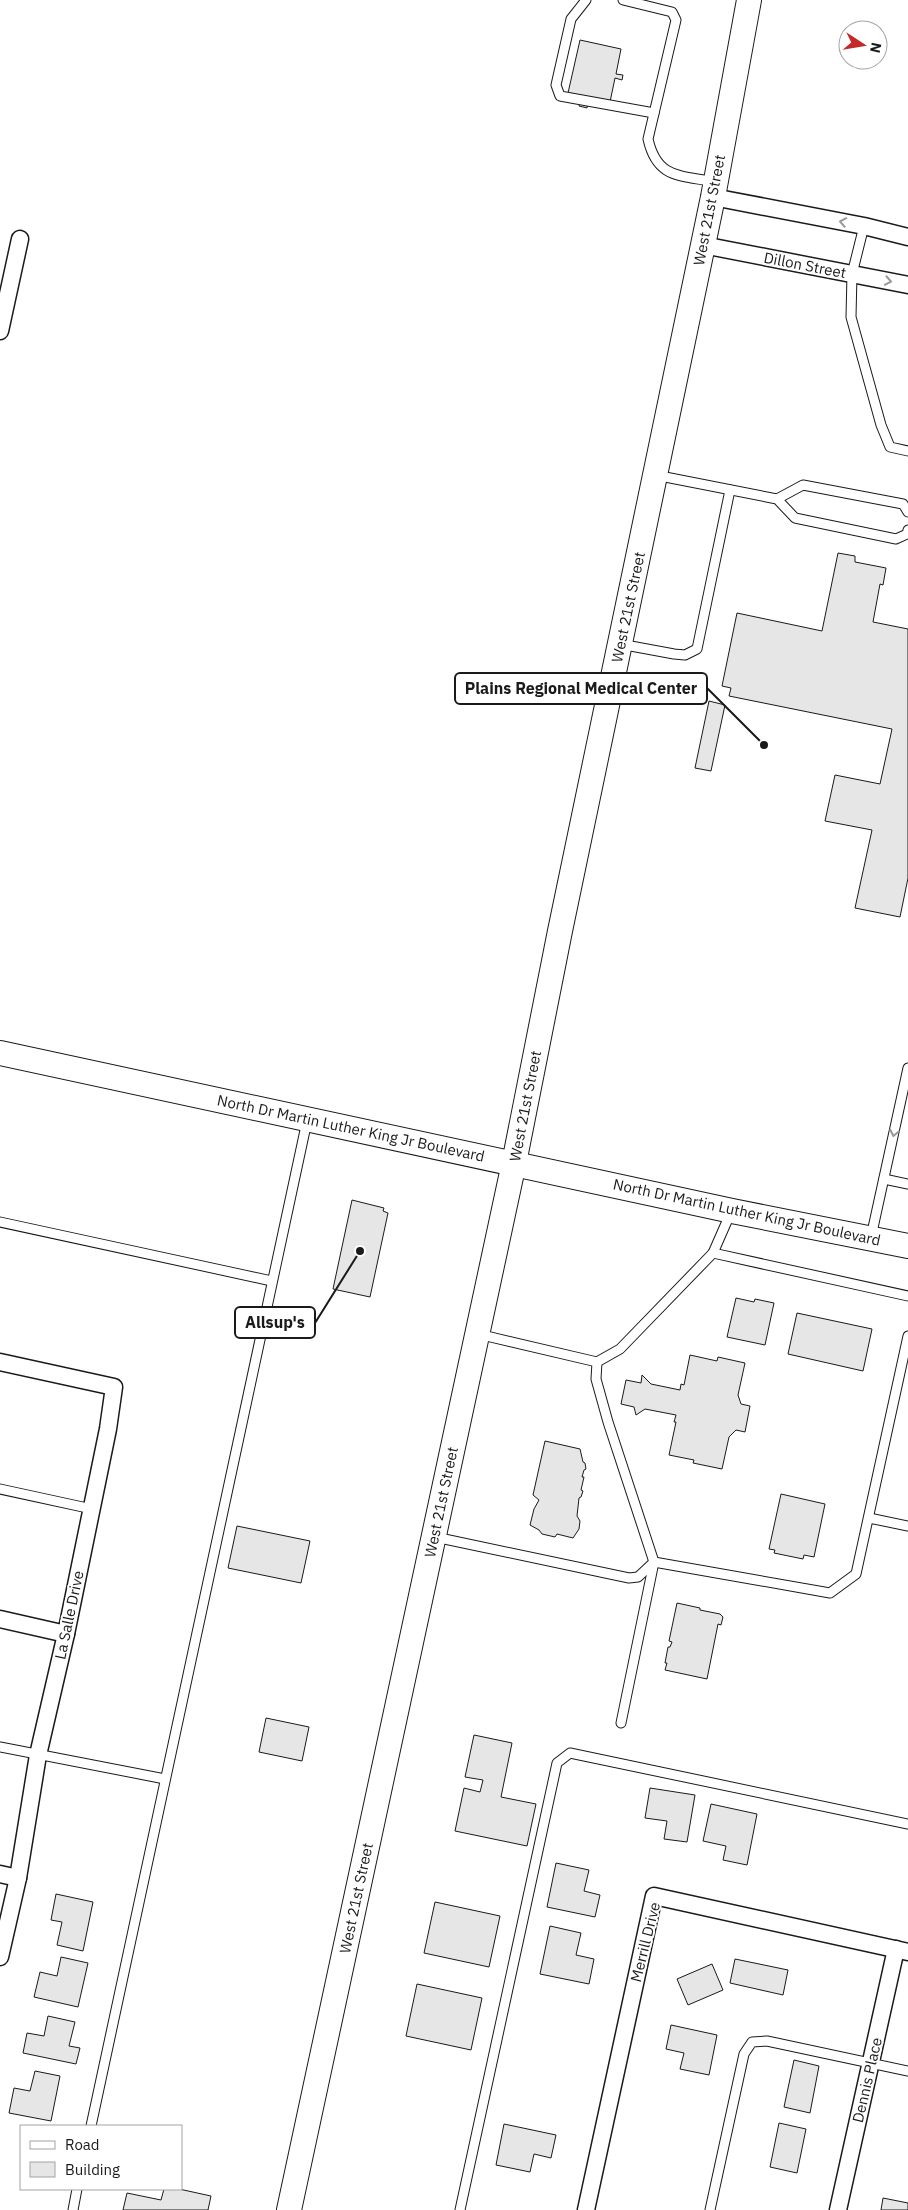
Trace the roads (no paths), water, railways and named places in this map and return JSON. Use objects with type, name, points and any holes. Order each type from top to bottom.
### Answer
[{"type":"main road","name":"West 21st Street","points":[[289,2210],[514,1163],[714,189],[749,0]]},
{"type":"main road","name":"North Dr Martin Luther King Jr Boulevard","points":[[0,1053],[732,1211],[871,1237],[908,1246]]},
{"type":"street","points":[[714,189],[908,237]]},
{"type":"street","points":[[0,331],[20,239]]},
{"type":"street","name":"Dillon Street","points":[[702,245],[908,284]]},
{"type":"street","name":"La Salle Drive","points":[[0,1362],[114,1387],[66,1634],[38,1755],[18,1878],[0,1958]]},
{"type":"street","points":[[0,1619],[66,1634]]},
{"type":"street","points":[[0,1874],[18,1878]]},
{"type":"street","name":"Merrill Drive","points":[[586,2210],[654,1896],[902,1950]]},
{"type":"street","name":"Dennis Place","points":[[838,2210],[871,2062],[902,1950]]},
{"type":"lane","points":[[586,0],[571,19],[556,85],[560,96],[654,113]]},
{"type":"lane","points":[[623,0],[672,12],[676,20],[648,139],[652,155],[662,169],[714,189]]},
{"type":"lane","points":[[864,226],[852,274],[851,317],[881,425],[890,447],[908,451]]},
{"type":"lane","points":[[655,475],[777,499],[796,518],[896,539],[907,534],[908,530]]},
{"type":"lane","points":[[777,499],[804,485],[903,504],[908,512]]},
{"type":"lane","points":[[620,644],[685,655],[697,648],[730,490]]},
{"type":"lane","points":[[871,1237],[908,1068]]},
{"type":"lane","points":[[90,2125],[308,1118]]},
{"type":"lane","points":[[884,1180],[908,1184]]},
{"type":"lane","points":[[477,1334],[597,1362],[620,1349],[713,1253],[732,1211]]},
{"type":"lane","points":[[0,1222],[272,1281]]},
{"type":"lane","points":[[713,1253],[908,1296]]},
{"type":"lane","points":[[654,1562],[830,1593],[856,1574],[908,1336]]},
{"type":"lane","points":[[597,1362],[596,1380],[654,1562],[620,1723]]},
{"type":"lane","points":[[0,1489],[92,1508]]},
{"type":"lane","points":[[868,1518],[908,1526]]},
{"type":"lane","points":[[434,1537],[628,1578],[638,1577],[654,1562]]},
{"type":"lane","points":[[0,1747],[165,1779]]},
{"type":"lane","points":[[460,2210],[557,1762],[570,1753],[908,1824]]},
{"type":"lane","points":[[710,2210],[744,2054],[752,2042],[767,2040],[908,2071]]},
{"type":"lane","points":[[73,2210],[77,2190]]},
{"type":"place","name":"Plains Regional Medical Center","points":[[764,745]]},
{"type":"place","name":"Allsup's","points":[[360,1251]]}]
